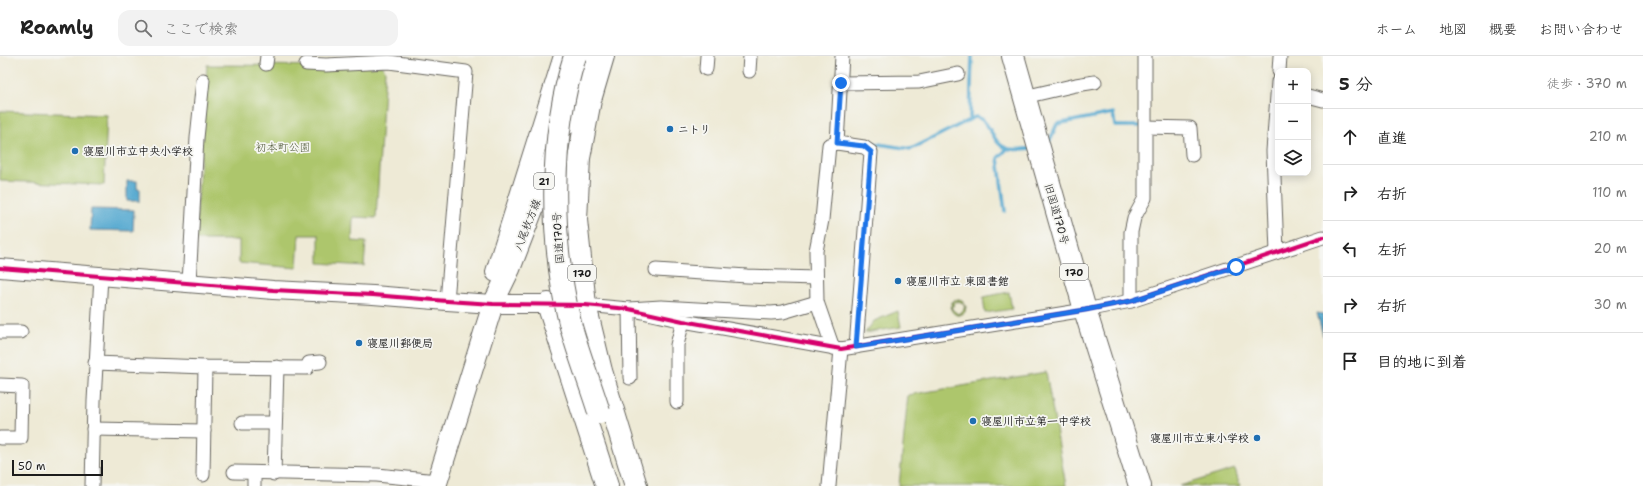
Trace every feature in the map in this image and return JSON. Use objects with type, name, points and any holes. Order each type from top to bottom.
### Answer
[{"type":"highway","name":"国道170号","points":[[575,56],[558,133],[555,191],[557,236],[562,280],[570,324],[622,486]]},
{"type":"highway","name":"国道170号","points":[[603,56],[590,100],[580,158],[576,220],[585,305],[601,371],[636,486]]},
{"type":"highway","name":"旧国道170号","points":[[1013,56],[1085,310],[1140,486]]},
{"type":"highway","points":[[548,304],[607,486]]},
{"type":"main road","name":"八尾枚方線","points":[[493,304],[496,269],[564,56]]},
{"type":"main road","name":"八尾枚方線","points":[[437,484],[493,304],[510,269],[593,56]]},
{"type":"street","points":[[706,69],[707,56]]},
{"type":"street","points":[[750,56],[750,71]]},
{"type":"street","points":[[837,143],[842,56]]},
{"type":"street","points":[[1131,301],[1131,232],[1134,218],[1145,198],[1145,56]]},
{"type":"street","points":[[1279,68],[1280,56]]},
{"type":"street","points":[[306,64],[326,60],[389,62],[466,72],[447,301]]},
{"type":"street","points":[[841,83],[919,82],[958,74]]},
{"type":"street","points":[[189,283],[197,138],[203,80]]},
{"type":"street","points":[[1024,97],[1095,82]]},
{"type":"street","points":[[1311,97],[1323,100]]},
{"type":"street","points":[[1276,104],[1273,151],[1277,252]]},
{"type":"street","points":[[1146,127],[1190,128],[1192,155]]},
{"type":"street","points":[[829,486],[837,348],[817,302],[816,250],[822,220],[829,145],[837,143],[864,146],[871,152],[856,347]]},
{"type":"street","points":[[629,308],[683,321],[837,348],[856,347],[1085,310],[1131,301],[1323,237]]},
{"type":"street","points":[[0,268],[493,304],[585,305],[629,308],[661,307],[771,313],[783,312],[817,302]]},
{"type":"street","points":[[656,270],[747,276],[816,278]]},
{"type":"street","points":[[92,486],[95,363],[101,276]]},
{"type":"street","points":[[629,308],[630,378]]},
{"type":"street","points":[[677,402],[677,345],[683,321]]},
{"type":"street","points":[[0,332],[21,332]]},
{"type":"street","points":[[95,363],[205,367],[307,368],[309,363],[320,362]]},
{"type":"street","points":[[203,475],[205,367]]},
{"type":"street","points":[[274,474],[276,367]]},
{"type":"street","points":[[0,385],[22,386],[21,438],[0,438]]},
{"type":"street","points":[[242,423],[275,423]]},
{"type":"street","points":[[93,429],[204,431]]},
{"type":"street","points":[[234,472],[254,480],[274,474],[301,480],[377,475],[437,484]]},
{"type":"green space","name":"初本町公園","points":[[207,65],[383,66],[385,71],[376,218],[353,217],[352,241],[366,242],[364,266],[319,263],[319,235],[299,235],[297,268],[239,263],[239,240],[195,240]]},
{"type":"green space","points":[[0,111],[107,115],[104,185],[0,181]]},
{"type":"green space","points":[[1009,292],[1012,309],[985,313],[983,297]]},
{"type":"green space","points":[[958,299],[962,300],[966,306],[965,312],[961,315],[955,314],[951,309],[952,302]],"holes":[[[958,301],[963,303],[965,306],[963,311],[958,314],[952,309],[954,303]]]},
{"type":"green space","points":[[898,311],[901,327],[865,333],[874,321]]},
{"type":"green space","points":[[1046,372],[1066,486],[899,486],[908,395]]},
{"type":"green space","points":[[1235,469],[1240,486],[1180,486]]},
{"type":"water","points":[[127,181],[137,181],[137,189],[140,189],[140,201],[127,201]]},
{"type":"water","points":[[91,209],[134,210],[133,231],[90,230]]},
{"type":"water","points":[[1317,313],[1323,314],[1323,336]]},
{"type":"waterway","points":[[970,119],[972,56]]},
{"type":"waterway","points":[[1047,147],[1057,124],[1113,113],[1115,126],[1142,126]]},
{"type":"waterway","points":[[865,142],[911,149],[975,117],[984,122],[997,141],[1006,148],[1019,150],[1032,148]]},
{"type":"waterway","points":[[1005,211],[998,158],[1007,149]]},
{"type":"cycle path","points":[[0,268],[273,290],[373,295],[493,304],[585,305],[629,309],[683,321],[841,349],[1085,310],[1131,301],[1323,237]]},
{"type":"place","name":"ニトリ","points":[[670,129]]},
{"type":"place","name":"寝屋川市立中央小学校","points":[[75,151]]},
{"type":"place","name":"寝屋川市立 東図書館","points":[[898,281]]},
{"type":"place","name":"寝屋川郵便局","points":[[359,343]]},
{"type":"place","name":"寝屋川市立第一中学校","points":[[973,421]]},
{"type":"place","name":"寝屋川市立東小学校","points":[[1257,438]]},
{"type":"route","points":[[841,83],[837,143],[864,146],[871,152],[856,347],[1085,310],[1131,301],[1236,267]]}]
